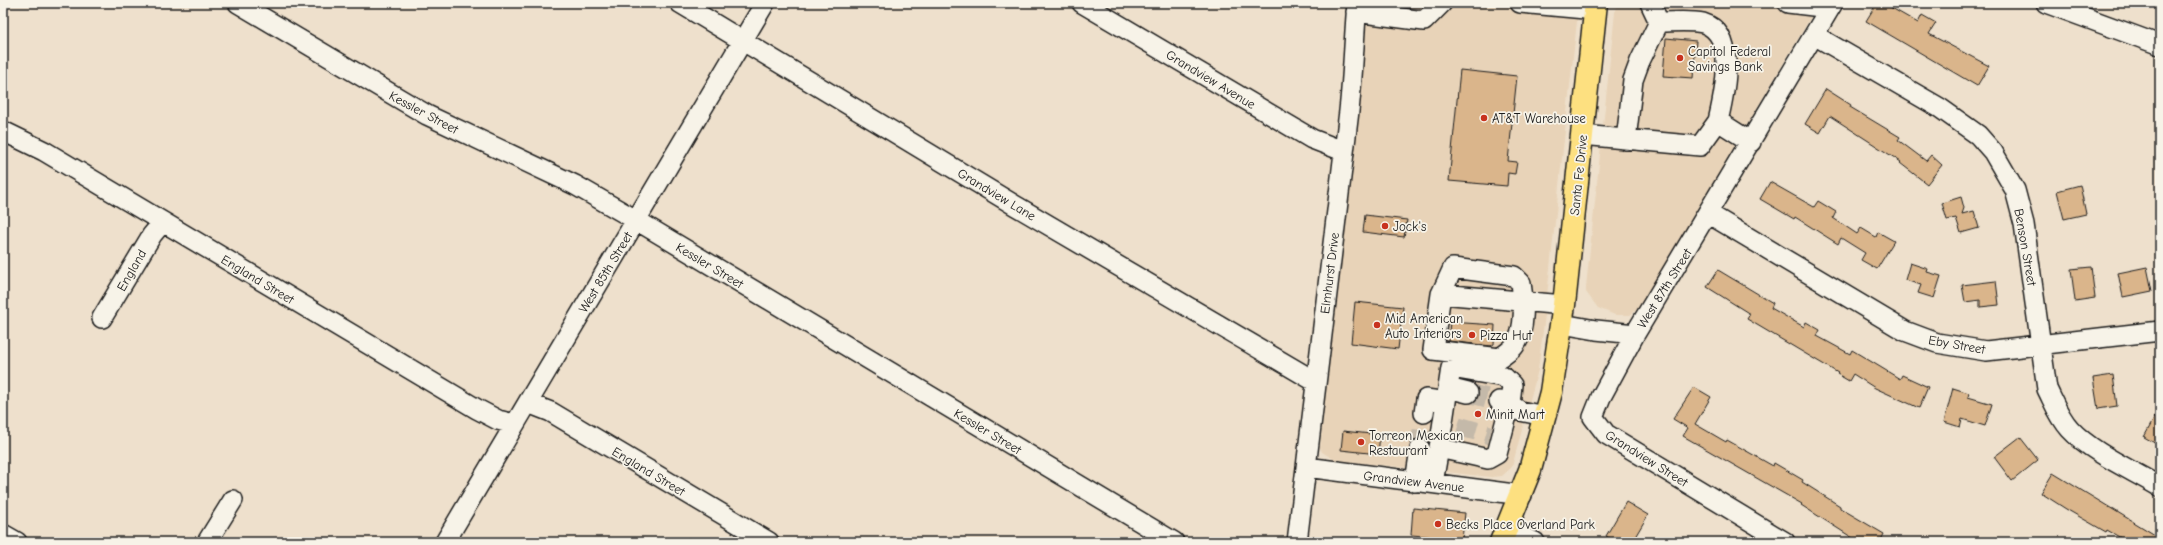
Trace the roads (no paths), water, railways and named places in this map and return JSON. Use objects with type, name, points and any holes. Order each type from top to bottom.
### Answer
[{"type":"main road","name":"Santa Fe Drive","points":[[1563,314],[1596,6]]},
{"type":"main road","points":[[1504,536],[1522,494],[1545,416],[1551,392],[1563,314]]},
{"type":"street","name":"Kessler Street","points":[[238,3],[427,115],[575,185],[636,220],[1174,542]]},
{"type":"street","name":"Grandview Lane","points":[[680,3],[742,42],[1316,382]]},
{"type":"street","name":"West 85th Street","points":[[445,542],[765,3]]},
{"type":"street","name":"Grandview Avenue","points":[[1082,3],[1312,139],[1343,151]]},
{"type":"street","points":[[1356,7],[1424,21],[1442,3]]},
{"type":"street","points":[[1520,3],[1596,6]]},
{"type":"street","points":[[1650,3],[1659,22]]},
{"type":"street","points":[[1788,3],[1832,5]]},
{"type":"street","points":[[2046,3],[2160,45]]},
{"type":"street","name":"West 87th Street","points":[[1441,294],[1524,301],[1563,314],[1596,330],[1635,334],[1832,5]]},
{"type":"street","name":"Elmhurst Drive","points":[[1297,542],[1354,56],[1356,7]]},
{"type":"street","points":[[1582,135],[1700,146],[1718,121],[1725,91],[1727,58],[1719,34],[1703,23],[1659,22]]},
{"type":"street","points":[[1626,140],[1633,80],[1640,61],[1659,22]]},
{"type":"street","name":"Benson Street","points":[[1814,35],[1940,108],[1978,136],[1993,152],[2015,190],[2024,224],[2040,346]]},
{"type":"street","points":[[1718,121],[1751,142]]},
{"type":"street","name":"England Street","points":[[3,131],[44,151],[162,223],[477,409],[498,420],[514,424]]},
{"type":"street","name":"Eby Street","points":[[1708,214],[1905,331],[1921,338],[1937,343],[1972,350],[2002,350],[2040,346]]},
{"type":"street","name":"England","points":[[102,318],[152,235],[162,223]]},
{"type":"street","points":[[1453,268],[1514,276],[1522,283],[1524,301],[1522,324],[1516,345],[1500,358],[1433,350],[1441,294],[1453,268]]},
{"type":"street","points":[[2160,331],[2040,346],[2047,389],[2058,413],[2070,429],[2089,445],[2160,487]]},
{"type":"street","name":"Grandview Street","points":[[1635,334],[1601,397],[1593,417],[1606,434],[1785,542]]},
{"type":"street","points":[[1424,482],[1439,448],[1450,424],[1447,395],[1451,368],[1504,378],[1512,385],[1505,403],[1496,437],[1497,454],[1488,459],[1439,448]]},
{"type":"street","points":[[1424,413],[1426,399],[1468,393]]},
{"type":"street","name":"England Street","points":[[528,403],[551,412],[769,542]]},
{"type":"street","points":[[1505,403],[1520,411],[1545,416]]},
{"type":"street","points":[[1420,448],[1424,482]]},
{"type":"street","name":"Grandview Avenue","points":[[1306,467],[1522,494]]},
{"type":"street","points":[[207,542],[233,500]]},
{"type":"street","points":[[3,534],[17,542]]},
{"type":"street","points":[[1504,536],[1535,542]]},
{"type":"tunnel","points":[[1468,393],[1499,401]]},
{"type":"tunnel","points":[[1420,449],[1424,413]]},
{"type":"tunnel","points":[[1458,426],[1490,435]]},
{"type":"place","name":"Capitol Federal Savings Bank","points":[[1680,58]]},
{"type":"place","name":"AT&T Warehouse","points":[[1484,118]]},
{"type":"place","name":"Jock's","points":[[1385,226]]},
{"type":"place","name":"Mid American Auto Interiors","points":[[1377,325]]},
{"type":"place","name":"Pizza Hut","points":[[1472,335]]},
{"type":"place","name":"Minit Mart","points":[[1478,414]]},
{"type":"place","name":"Torreon Mexican Restaurant","points":[[1361,442]]},
{"type":"place","name":"Becks Place Overland Park","points":[[1438,524]]}]
